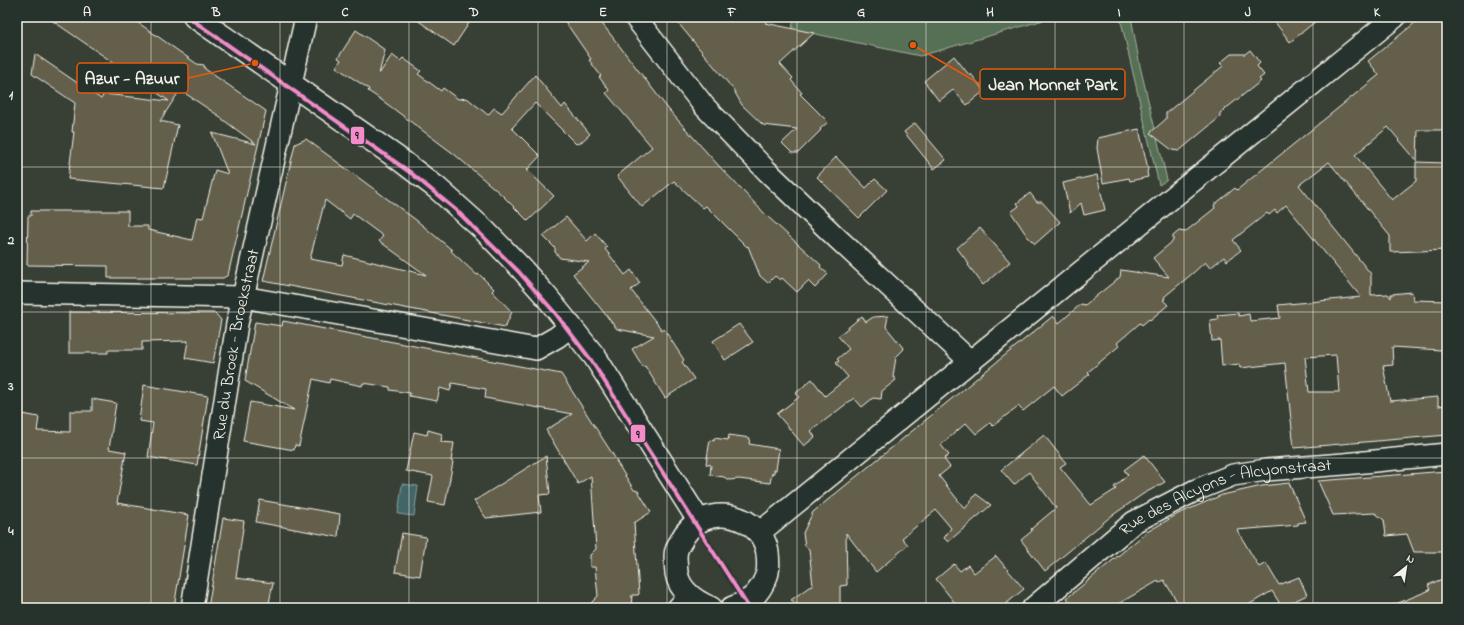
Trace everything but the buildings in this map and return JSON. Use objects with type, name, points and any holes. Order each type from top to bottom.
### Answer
[{"type":"street","points":[[195,17],[399,159],[443,194],[484,230],[546,296],[595,357],[699,521]]},
{"type":"street","name":"Rue du Broek - Broekstraat","points":[[192,608],[237,324],[306,17]]},
{"type":"street","points":[[635,17],[704,106],[767,171],[971,362]]},
{"type":"street","points":[[759,533],[1395,17]]},
{"type":"street","points":[[17,293],[243,297],[536,349],[557,337],[571,326]]},
{"type":"street","name":"Rue des Alcyons - Alcyonstraat","points":[[1033,608],[1134,522],[1196,490],[1234,475],[1266,470],[1447,454]]},
{"type":"street","points":[[711,608],[696,602],[683,602],[682,586],[676,572],[676,551],[685,533],[699,521],[716,515],[733,516],[748,522],[759,533],[768,552],[768,571],[761,588],[745,606]]},
{"type":"green space","points":[[794,17],[1054,17],[920,56],[792,29]]},
{"type":"green space","points":[[1120,17],[1131,17],[1140,66],[1167,180],[1159,185]]},
{"type":"water","points":[[402,484],[418,486],[414,516],[398,514]]},
{"type":"transit line","name":"9","points":[[188,17],[411,173],[457,211],[518,271],[556,314],[591,360],[749,608]]},
{"type":"place","name":"Jean Monnet Park","points":[[913,45]]},
{"type":"place","name":"Azur - Azuur","points":[[255,63]]}]
